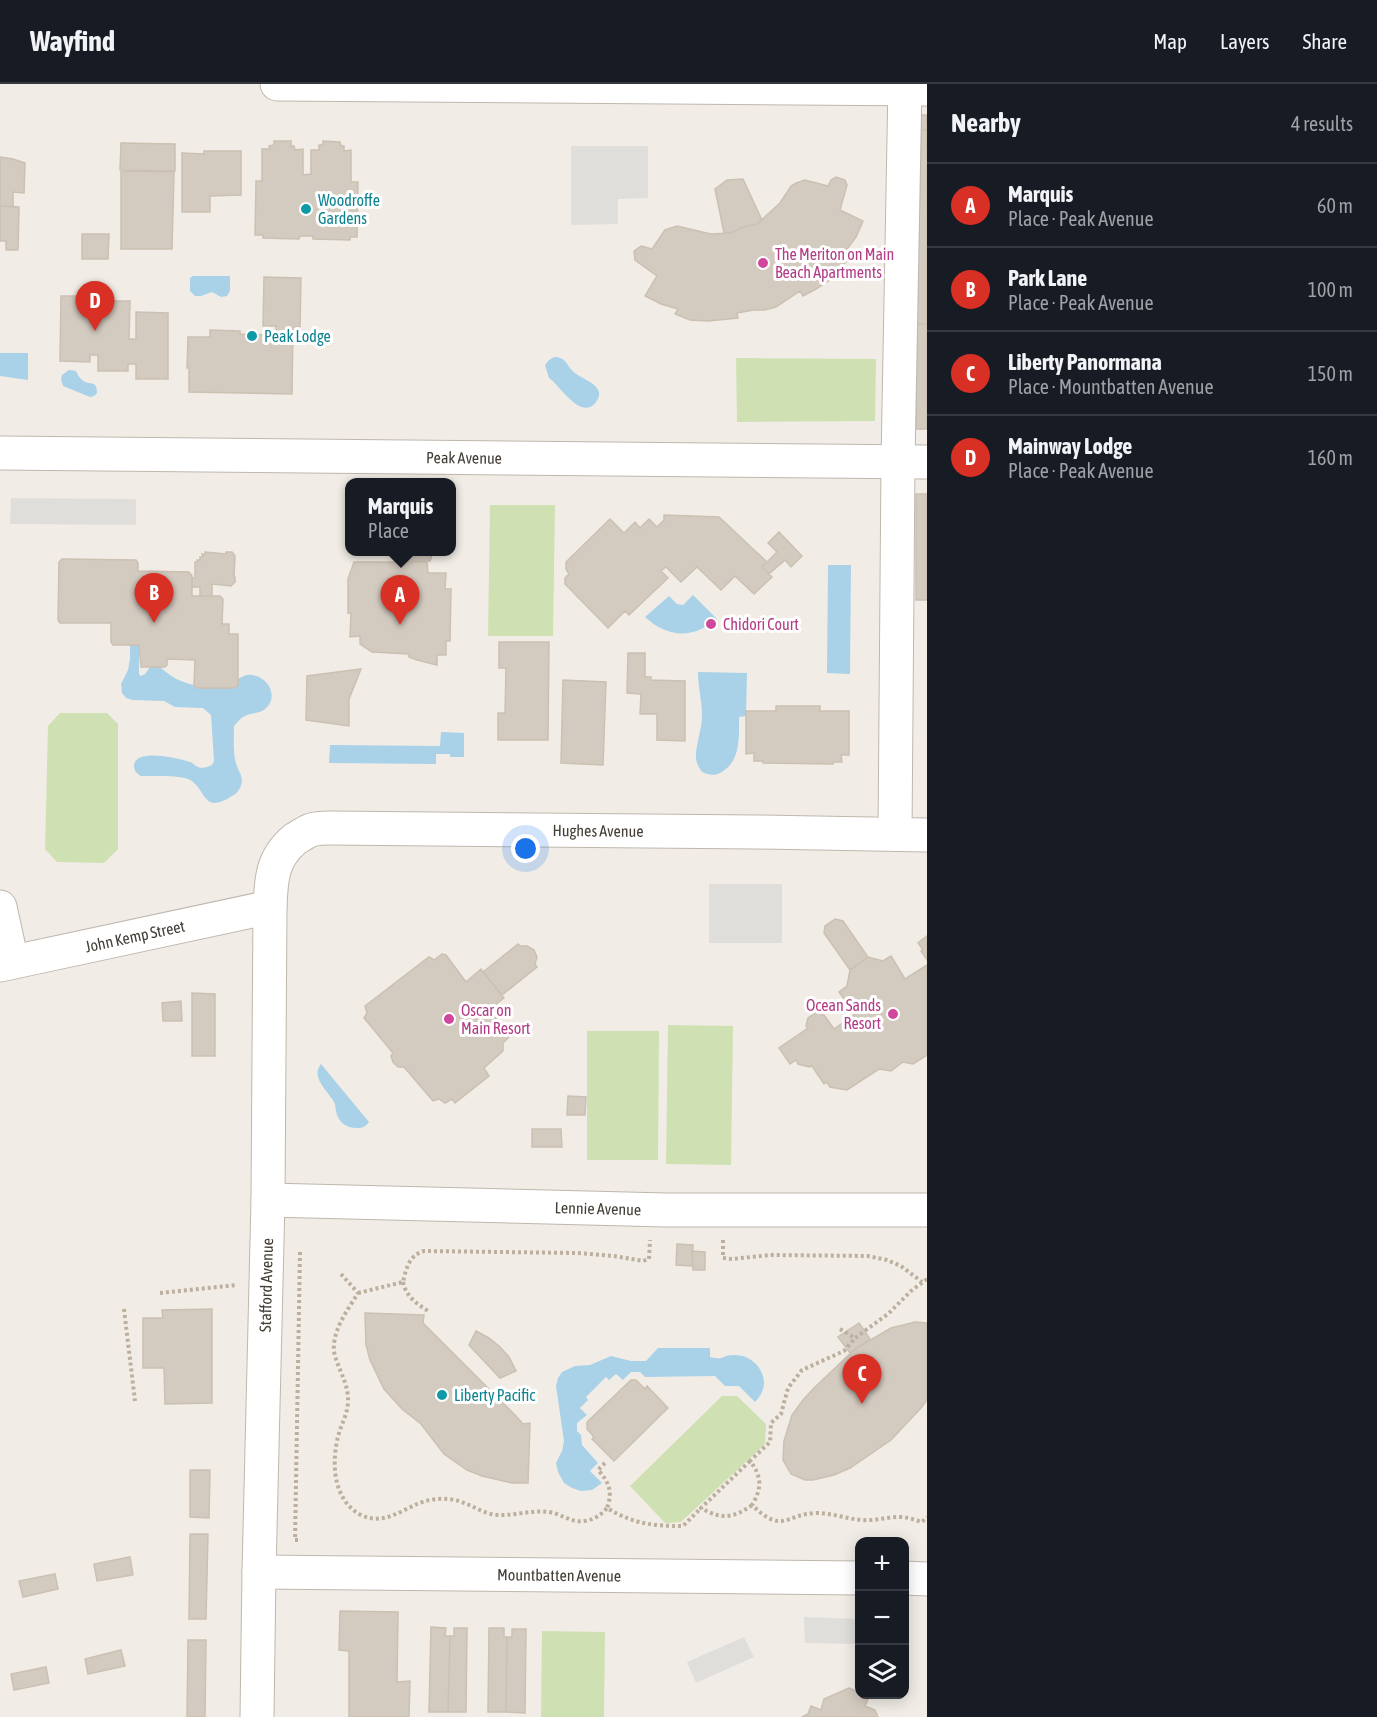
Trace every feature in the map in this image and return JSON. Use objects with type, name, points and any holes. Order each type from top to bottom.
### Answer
[{"type":"street","points":[[277,84],[912,87],[911,835]]},
{"type":"street","name":"Peak Avenue","points":[[0,453],[913,462]]},
{"type":"street","name":"Hughes Avenue","points":[[279,855],[300,836],[311,830],[330,828],[911,835]]},
{"type":"street","name":"Stafford Avenue","points":[[257,1717],[268,1200],[270,907],[271,885],[279,855]]},
{"type":"street","points":[[0,907],[6,963]]},
{"type":"street","name":"John Kemp Street","points":[[6,963],[270,907]]},
{"type":"street","name":"Lennie Avenue","points":[[268,1200],[666,1210],[927,1210]]},
{"type":"street","name":"Mountbatten Avenue","points":[[259,1572],[855,1578]]},
{"type":"street","points":[[909,1578],[927,1579]]},
{"type":"path","points":[[430,1312],[417,1305],[404,1289],[403,1282],[407,1269],[418,1252],[578,1253],[643,1261],[649,1259],[650,1235]]},
{"type":"path","points":[[723,1235],[723,1258],[770,1255],[868,1256],[901,1266],[921,1282]]},
{"type":"path","points":[[300,1242],[295,1540],[306,1541]]},
{"type":"path","points":[[340,1274],[358,1293]]},
{"type":"path","points":[[607,1508],[633,1522],[647,1525],[683,1526],[770,1442],[771,1423],[781,1414],[788,1388],[802,1370],[844,1351],[855,1338],[888,1314],[927,1279]]},
{"type":"path","points":[[160,1293],[266,1282]]},
{"type":"path","points":[[403,1282],[358,1293],[342,1319],[334,1346],[335,1355],[348,1387],[346,1418],[339,1431],[335,1451],[335,1471],[339,1489],[348,1504],[361,1515],[376,1519],[394,1516],[424,1501],[446,1499],[458,1500],[489,1514],[549,1512],[576,1522],[593,1519],[607,1508],[611,1494],[609,1485],[598,1470],[606,1463]]},
{"type":"path","points":[[124,1309],[135,1401]]},
{"type":"path","points":[[840,1329],[855,1338]]},
{"type":"path","points":[[701,1508],[719,1516],[729,1516],[738,1514],[752,1505],[757,1498],[759,1478],[757,1470],[750,1461]]},
{"type":"path","points":[[752,1505],[769,1518],[783,1522],[818,1513],[864,1520],[908,1517],[922,1522],[927,1517]]},
{"type":"green space","points":[[736,358],[876,359],[875,421],[737,422]]},
{"type":"green space","points":[[490,505],[555,505],[553,636],[488,636]]},
{"type":"green space","points":[[60,713],[107,713],[118,724],[118,849],[104,863],[57,862],[45,849],[48,726]]},
{"type":"green space","points":[[668,1025],[733,1026],[731,1165],[666,1164]]},
{"type":"green space","points":[[587,1031],[659,1031],[658,1160],[587,1160]]},
{"type":"green space","points":[[722,1396],[737,1396],[766,1424],[765,1444],[681,1522],[665,1523],[630,1486]]},
{"type":"green space","points":[[542,1631],[605,1632],[604,1717],[541,1717]]},
{"type":"shaded area","points":[[571,146],[648,146],[648,198],[618,199],[618,224],[571,225]]},
{"type":"shaded area","points":[[11,498],[136,499],[136,525],[10,524]]},
{"type":"shaded area","points":[[709,884],[782,884],[782,943],[709,943]]},
{"type":"shaded area","points":[[804,1617],[855,1619],[855,1644],[805,1643]]},
{"type":"shaded area","points":[[744,1637],[754,1657],[696,1683],[687,1662]]},
{"type":"water","points":[[193,276],[230,276],[230,291],[227,296],[221,297],[212,292],[195,296],[190,291],[190,278]]},
{"type":"water","points":[[0,353],[28,353],[28,380],[0,376]]},
{"type":"water","points":[[554,357],[564,360],[575,373],[597,388],[599,396],[590,407],[584,408],[577,405],[549,378],[545,365]]},
{"type":"water","points":[[69,370],[76,371],[84,381],[94,384],[97,393],[90,397],[63,386],[62,375]]},
{"type":"water","points":[[828,565],[851,565],[850,674],[827,673]]},
{"type":"water","points":[[693,595],[717,619],[708,626],[690,633],[672,632],[645,617],[669,596],[677,604],[683,605]]},
{"type":"water","points":[[130,645],[139,645],[139,674],[141,676],[150,667],[160,667],[176,679],[194,685],[196,688],[235,688],[238,685],[238,679],[247,675],[257,676],[269,687],[272,697],[268,707],[243,717],[234,726],[234,755],[242,781],[239,790],[234,795],[215,803],[209,802],[199,788],[188,779],[172,776],[141,776],[136,772],[134,765],[142,757],[177,758],[202,768],[212,765],[214,761],[211,715],[203,708],[175,707],[164,701],[133,700],[126,698],[122,693],[121,684],[128,670]]},
{"type":"water","points":[[698,672],[747,673],[746,716],[739,717],[739,741],[735,756],[727,768],[716,775],[702,772],[696,759],[702,716]]},
{"type":"water","points":[[441,732],[464,733],[464,757],[436,754],[436,764],[329,763],[330,745],[440,746]]},
{"type":"water","points":[[321,1064],[369,1122],[365,1126],[353,1128],[341,1121],[334,1102],[319,1079],[318,1069]]},
{"type":"water","points":[[658,1348],[710,1348],[710,1357],[738,1355],[748,1358],[761,1371],[764,1380],[763,1390],[755,1402],[739,1386],[725,1386],[715,1376],[645,1377],[640,1372],[631,1372],[623,1380],[616,1374],[609,1380],[606,1377],[586,1397],[588,1400],[580,1408],[587,1415],[577,1423],[582,1445],[598,1463],[590,1471],[602,1483],[592,1490],[581,1491],[564,1483],[556,1463],[564,1441],[556,1386],[562,1372],[575,1366],[590,1365],[611,1356],[631,1361],[646,1361]]},
{"type":"building","points":[[921,115],[927,115],[927,130],[921,130]]},
{"type":"building","points":[[921,130],[927,130],[927,324],[917,324]]},
{"type":"building","name":"Woodroffe Gardens","points":[[274,141],[291,141],[291,146],[294,146],[295,150],[303,149],[303,175],[311,174],[311,150],[319,150],[319,145],[323,145],[323,141],[340,142],[341,146],[344,146],[344,151],[351,150],[351,182],[358,182],[357,237],[350,237],[350,240],[313,239],[313,236],[300,236],[299,239],[263,238],[263,235],[255,235],[256,181],[262,181],[262,149],[270,149],[269,146],[274,145]]},
{"type":"building","points":[[121,143],[175,144],[175,171],[120,170]]},
{"type":"building","points":[[204,151],[241,151],[241,195],[210,196],[210,212],[182,212],[182,153],[204,154]]},
{"type":"building","points":[[0,157],[25,163],[24,193],[13,192],[13,207],[0,206]]},
{"type":"building","points":[[121,171],[174,172],[172,249],[121,249]]},
{"type":"building","points":[[836,177],[845,180],[847,185],[840,210],[863,221],[856,237],[847,249],[853,254],[830,280],[816,289],[803,296],[800,291],[776,307],[737,313],[738,318],[708,321],[690,320],[675,314],[678,309],[645,296],[657,276],[635,260],[634,251],[641,246],[652,249],[665,230],[677,226],[711,234],[731,233],[757,224],[780,203],[791,186],[796,183],[805,180],[828,186]]},
{"type":"building","points":[[743,179],[762,220],[731,233],[724,233],[715,189],[727,180]]},
{"type":"building","points":[[0,206],[19,207],[18,250],[6,250],[6,241],[0,241]]},
{"type":"building","points":[[82,234],[109,234],[108,259],[82,259]]},
{"type":"building","name":"Peak Lodge","points":[[264,277],[301,278],[300,327],[293,327],[292,394],[189,392],[188,337],[210,337],[210,330],[276,335],[276,326],[263,326]]},
{"type":"building","points":[[61,296],[90,296],[90,323],[98,323],[98,301],[130,301],[129,339],[136,339],[136,312],[168,313],[168,379],[136,379],[136,364],[128,364],[128,371],[98,371],[98,355],[90,355],[90,362],[60,361]]},
{"type":"building","points":[[917,324],[927,324],[927,429],[916,429]]},
{"type":"building","points":[[916,494],[927,494],[927,600],[916,600]]},
{"type":"building","points":[[664,515],[719,517],[767,562],[762,567],[772,577],[754,594],[735,576],[721,590],[697,567],[681,582],[666,567],[661,571],[668,578],[629,615],[625,611],[608,628],[565,584],[565,578],[569,574],[566,562],[610,519],[624,533],[635,522],[640,528],[649,519],[657,527],[664,520]]},
{"type":"building","points":[[779,532],[802,556],[791,567],[785,560],[769,574],[762,567],[777,552],[768,543]]},
{"type":"building","points":[[205,552],[226,554],[226,552],[232,552],[235,556],[235,582],[231,586],[212,584],[212,596],[200,596],[200,587],[192,587],[192,578],[195,578],[195,562],[203,557],[202,554],[205,555]]},
{"type":"building","points":[[400,556],[432,556],[430,561],[401,562]]},
{"type":"building","points":[[62,559],[136,560],[138,571],[189,572],[192,576],[192,596],[220,596],[223,599],[222,624],[229,624],[229,634],[238,634],[238,685],[235,688],[196,688],[194,685],[195,660],[167,659],[165,667],[141,667],[139,645],[113,645],[111,623],[60,623],[58,620],[59,562]]},
{"type":"building","points":[[354,562],[427,562],[428,573],[446,573],[445,589],[451,589],[450,641],[446,641],[446,655],[437,655],[437,665],[409,657],[409,654],[372,652],[360,644],[360,636],[350,637],[351,613],[348,613],[348,579]]},
{"type":"building","points":[[499,642],[549,642],[548,740],[498,740],[498,713],[505,713],[506,668],[499,668]]},
{"type":"building","points":[[628,653],[645,653],[645,677],[651,677],[651,680],[685,681],[685,741],[657,740],[657,714],[640,714],[641,694],[627,693]]},
{"type":"building","points":[[361,669],[349,699],[349,726],[306,720],[307,676]]},
{"type":"building","points":[[563,680],[606,682],[603,765],[561,763]]},
{"type":"building","points":[[776,706],[820,706],[820,711],[849,711],[849,755],[841,755],[842,762],[833,764],[754,761],[754,753],[746,754],[746,711],[776,711]]},
{"type":"building","points":[[835,919],[843,921],[868,957],[850,970],[824,933],[825,926]]},
{"type":"building","points":[[927,936],[927,960],[918,943]]},
{"type":"building","points":[[518,944],[534,950],[537,967],[502,995],[483,972]]},
{"type":"building","points":[[442,954],[446,955],[466,982],[481,969],[504,998],[489,1010],[510,1036],[503,1043],[503,1051],[484,1068],[489,1076],[455,1103],[452,1099],[445,1103],[439,1099],[433,1101],[404,1067],[398,1067],[393,1062],[391,1056],[393,1053],[364,1018],[367,1013],[365,1006],[429,957],[434,960]]},
{"type":"building","points":[[891,956],[905,979],[927,965],[927,1055],[913,1064],[903,1062],[891,1071],[879,1069],[847,1090],[830,1087],[827,1082],[824,1084],[812,1066],[798,1064],[796,1060],[790,1064],[779,1048],[808,1028],[806,1026],[808,1018],[817,1012],[824,1015],[834,1029],[855,1014],[839,992],[847,986],[850,970],[868,957],[883,961]]},
{"type":"building","points":[[192,993],[215,994],[215,1056],[192,1056]]},
{"type":"building","points":[[181,1001],[182,1021],[163,1021],[162,1003]]},
{"type":"building","points":[[568,1096],[586,1097],[585,1115],[567,1115]]},
{"type":"building","points":[[532,1129],[561,1129],[562,1147],[532,1147]]},
{"type":"building","points":[[677,1244],[693,1245],[692,1266],[676,1265]]},
{"type":"building","points":[[692,1251],[705,1252],[705,1270],[693,1270]]},
{"type":"building","points":[[212,1309],[212,1403],[165,1404],[164,1368],[143,1368],[143,1318],[163,1318],[162,1310]]},
{"type":"building","name":"Liberty Pacific","points":[[365,1313],[424,1315],[423,1323],[523,1424],[530,1423],[528,1483],[512,1483],[482,1476],[467,1470],[444,1454],[421,1424],[402,1409],[384,1389],[370,1360],[366,1345]]},
{"type":"building","points":[[915,1322],[927,1323],[927,1400],[921,1408],[891,1440],[850,1468],[813,1480],[805,1480],[791,1474],[783,1460],[784,1441],[792,1415],[803,1400],[855,1349],[891,1328]]},
{"type":"building","points":[[859,1323],[870,1339],[850,1353],[838,1337]]},
{"type":"building","points":[[476,1331],[500,1347],[509,1357],[516,1371],[500,1378],[469,1345]]},
{"type":"building","points":[[631,1380],[636,1380],[645,1389],[647,1386],[668,1408],[614,1461],[592,1439],[594,1437],[587,1429],[587,1422]]},
{"type":"building","points":[[190,1470],[210,1470],[209,1518],[190,1517]]},
{"type":"building","points":[[190,1534],[208,1534],[206,1619],[189,1619]]},
{"type":"building","points":[[130,1557],[133,1575],[97,1581],[94,1564]]},
{"type":"building","points":[[55,1574],[58,1589],[23,1597],[19,1581]]},
{"type":"building","points":[[340,1611],[398,1612],[397,1682],[410,1681],[409,1717],[349,1717],[349,1651],[339,1650]]},
{"type":"building","points":[[431,1627],[446,1628],[445,1636],[450,1636],[448,1712],[429,1712]]},
{"type":"building","points":[[454,1628],[467,1628],[466,1712],[448,1712],[450,1636],[454,1636]]},
{"type":"building","points":[[489,1628],[504,1628],[504,1637],[507,1637],[506,1712],[488,1712]]},
{"type":"building","points":[[512,1629],[526,1629],[525,1713],[506,1712],[507,1637],[512,1637]]},
{"type":"building","points":[[188,1640],[206,1640],[205,1717],[187,1717]]},
{"type":"building","points":[[121,1650],[125,1666],[88,1674],[85,1659]]},
{"type":"building","points":[[46,1667],[49,1683],[14,1690],[11,1674]]},
{"type":"building","points":[[849,1688],[855,1691],[855,1699],[868,1699],[865,1706],[875,1710],[878,1717],[802,1717],[808,1714],[811,1706],[821,1710],[824,1699]]},
{"type":"place","name":"Woodroffe Gardens","points":[[306,209]]},
{"type":"place","name":"The Meriton on Main Beach Apartments","points":[[763,263]]},
{"type":"place","name":"Mainway Lodge","points":[[95,331]]},
{"type":"place","name":"Peak Lodge","points":[[252,336]]},
{"type":"place","name":"Park Lane","points":[[154,623]]},
{"type":"place","name":"Chidori Court","points":[[711,624]]},
{"type":"place","name":"Marquis","points":[[400,625]]},
{"type":"place","name":"Ocean Sands Resort","points":[[893,1014]]},
{"type":"place","name":"Oscar on Main Resort","points":[[449,1019]]},
{"type":"place","name":"Liberty Pacific","points":[[442,1395]]},
{"type":"place","name":"Liberty Panormana","points":[[862,1404]]}]
